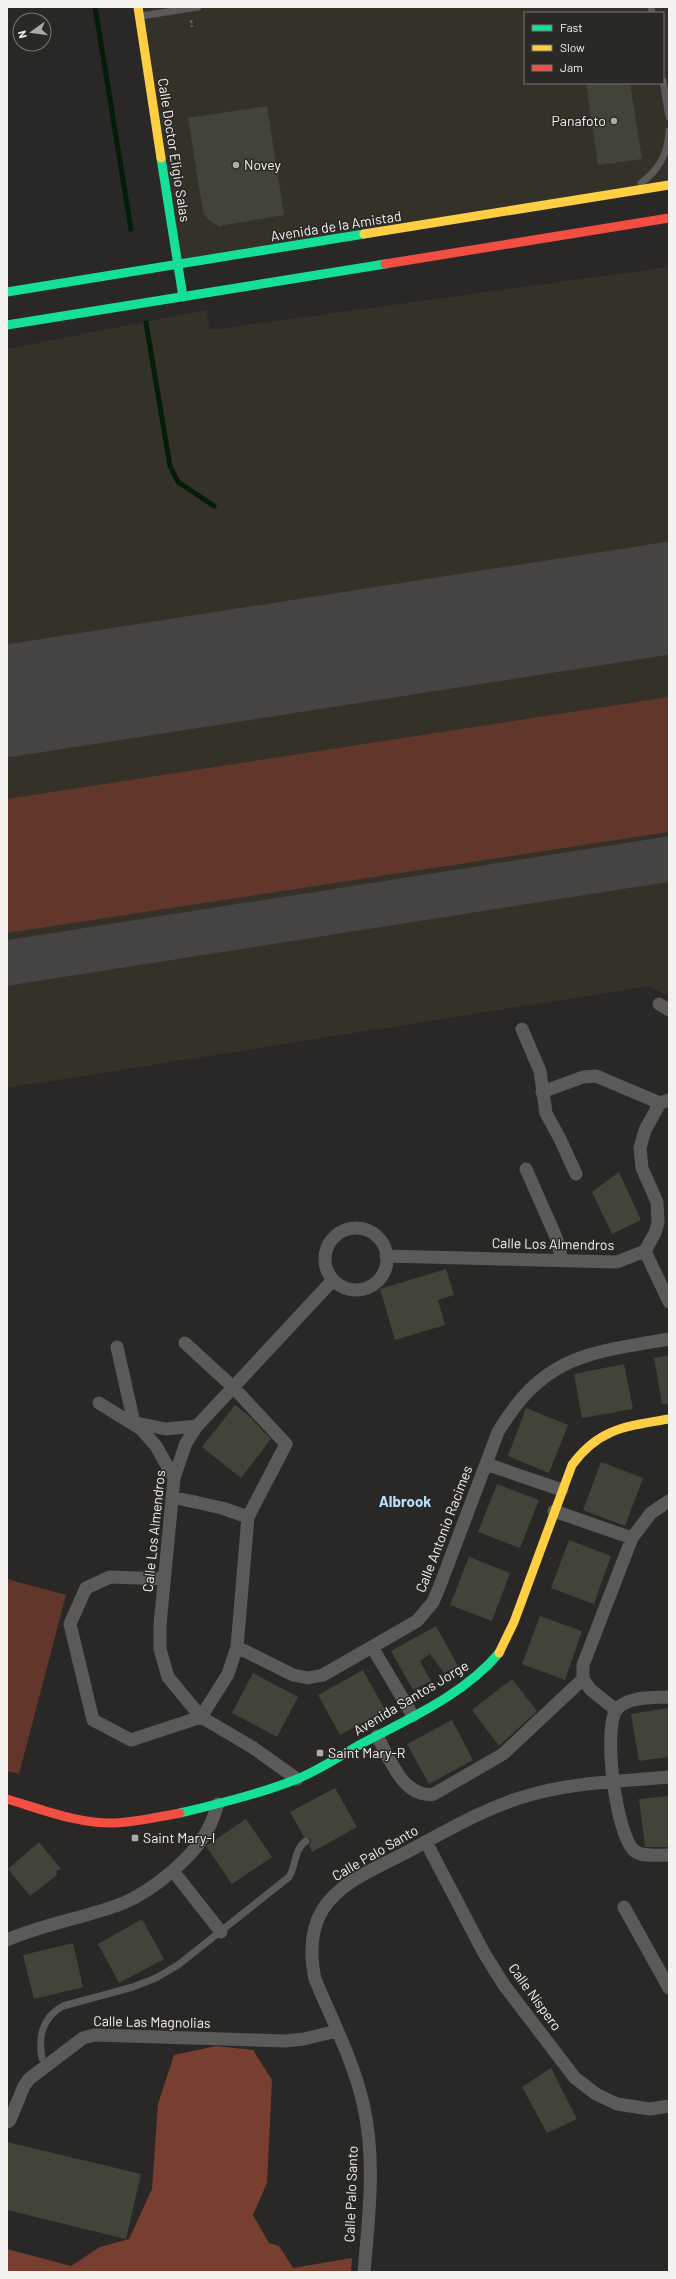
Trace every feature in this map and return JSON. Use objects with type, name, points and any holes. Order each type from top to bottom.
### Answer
[{"type":"main road","name":"Calle Doctor Eligio Salas","points":[[138,7],[183,297]]},
{"type":"main road","name":"Avenida de la Amistad","points":[[7,292],[669,185]]},
{"type":"main road","points":[[7,324],[669,218]]},
{"type":"main road","name":"Avenida Santos Jorge","points":[[7,1799],[60,1815],[89,1821],[113,1823],[147,1820],[218,1804],[297,1779],[413,1716],[469,1682],[486,1668],[499,1653],[514,1622],[554,1511],[576,1458],[594,1439],[608,1431],[621,1427],[669,1419]]},
{"type":"street","points":[[522,1029],[540,1071],[546,1113],[576,1174]]},
{"type":"street","points":[[542,1092],[583,1077],[596,1076],[665,1101],[645,1130],[640,1148],[642,1168],[654,1192],[658,1211],[655,1233],[645,1251],[669,1302]]},
{"type":"street","points":[[526,1169],[556,1237],[562,1260]]},
{"type":"street","points":[[358,1228],[368,1231],[378,1237],[386,1256],[382,1275],[368,1288],[350,1290],[333,1280],[327,1271],[325,1261],[326,1250],[331,1241],[338,1234],[348,1229],[358,1228]]},
{"type":"street","name":"Calle Los Almendros","points":[[386,1256],[617,1262],[645,1251]]},
{"type":"street","name":"Calle Los Almendros","points":[[297,1779],[252,1747],[201,1717],[168,1677],[160,1649],[160,1625],[174,1478],[184,1449],[197,1426],[333,1280]]},
{"type":"street","name":"Calle Antonio Racimes","points":[[237,1647],[293,1675],[308,1678],[323,1675],[417,1620],[433,1602],[498,1432],[512,1410],[531,1387],[555,1369],[592,1353],[669,1339]]},
{"type":"street","points":[[164,1579],[110,1578],[86,1588],[70,1624],[93,1720],[131,1740],[201,1717],[228,1674],[237,1647],[248,1517],[286,1444],[234,1388],[185,1343]]},
{"type":"street","points":[[117,1347],[134,1423]]},
{"type":"street","points":[[99,1402],[134,1423],[156,1446],[174,1478]]},
{"type":"street","points":[[134,1423],[166,1429],[197,1426]]},
{"type":"street","points":[[486,1464],[562,1490]]},
{"type":"street","points":[[172,1497],[217,1507],[248,1517]]},
{"type":"street","points":[[616,1710],[591,1690],[583,1680],[583,1665],[632,1538],[651,1512],[669,1501]]},
{"type":"street","points":[[554,1511],[632,1538]]},
{"type":"street","points":[[372,1647],[413,1716]]},
{"type":"street","points":[[377,1736],[409,1789],[421,1795],[434,1794],[503,1754],[583,1680]]},
{"type":"street","points":[[669,1697],[630,1701],[616,1710],[611,1723],[614,1782],[624,1833],[630,1846],[636,1852],[647,1855],[669,1855]]},
{"type":"street","name":"Calle Palo Santo","points":[[364,2272],[370,2195],[370,2142],[363,2101],[350,2061],[315,1979],[312,1964],[313,1936],[323,1909],[346,1885],[475,1815],[516,1799],[559,1788],[669,1777]]},
{"type":"street","points":[[7,1940],[121,1904],[148,1890],[173,1871],[209,1828],[218,1804]]},
{"type":"street","name":"Calle Níspero","points":[[426,1842],[484,1953],[504,1985],[575,2078],[596,2094],[617,2104],[650,2109],[669,2106]]},
{"type":"street","points":[[173,1871],[221,1932]]},
{"type":"street","points":[[624,1907],[669,1988]]},
{"type":"street","name":"Calle Las Magnolias","points":[[7,2122],[10,2120],[24,2086],[29,2079],[83,2038],[94,2035],[285,2041],[304,2039],[336,2031]]},
{"type":"lane","points":[[139,17],[198,7]]},
{"type":"lane","points":[[664,84],[669,117]]},
{"type":"lane","points":[[625,192],[642,183],[658,168],[667,148],[669,131]]},
{"type":"lane","points":[[42,2058],[39,2045],[41,2033],[46,2021],[54,2011],[63,2006],[133,1987],[156,1978],[178,1966],[289,1877],[293,1870],[298,1849],[306,1841]]},
{"type":"shaded area","points":[[137,7],[669,7],[669,185],[178,265]]},
{"type":"shaded area","points":[[669,267],[669,997],[650,986],[7,1088],[7,349],[206,310],[210,330]]},
{"type":"shaded area","points":[[669,697],[669,832],[7,933],[7,799]]},
{"type":"shaded area","points":[[7,1579],[66,1595],[19,1774],[7,1771]]},
{"type":"shaded area","points":[[216,2046],[253,2050],[272,2080],[267,2183],[253,2215],[269,2243],[279,2246],[293,2268],[352,2258],[351,2272],[7,2272],[7,2249],[71,2266],[100,2247],[129,2239],[152,2189],[158,2104],[174,2055]]},
{"type":"building","name":"Panafoto","points":[[586,84],[630,84],[642,159],[598,165]]},
{"type":"building","name":"Novey","points":[[267,106],[284,215],[219,226],[208,220],[203,212],[188,118]]},
{"type":"building","points":[[619,1172],[641,1220],[612,1234],[592,1192]]},
{"type":"building","points":[[446,1269],[454,1295],[438,1300],[445,1325],[395,1340],[380,1289]]},
{"type":"building","points":[[669,1355],[669,1404],[662,1404],[654,1358]]},
{"type":"building","points":[[624,1364],[633,1409],[582,1418],[574,1374]]},
{"type":"building","points":[[235,1405],[248,1415],[271,1439],[241,1478],[202,1447]]},
{"type":"building","points":[[526,1408],[568,1425],[549,1473],[508,1456]]},
{"type":"building","points":[[601,1462],[643,1478],[625,1526],[583,1510]]},
{"type":"building","points":[[497,1484],[539,1500],[520,1548],[478,1532]]},
{"type":"building","points":[[569,1540],[611,1556],[594,1604],[551,1588]]},
{"type":"building","points":[[469,1557],[510,1573],[492,1621],[450,1605]]},
{"type":"building","points":[[540,1616],[582,1631],[565,1680],[522,1664]]},
{"type":"building","points":[[436,1626],[458,1666],[444,1673],[430,1654],[420,1661],[431,1681],[413,1690],[391,1651]]},
{"type":"building","points":[[363,1670],[385,1710],[340,1735],[318,1695]]},
{"type":"building","points":[[253,1673],[298,1697],[277,1737],[232,1713]]},
{"type":"building","points":[[512,1679],[537,1711],[499,1746],[472,1710]]},
{"type":"building","points":[[668,1708],[669,1757],[639,1761],[631,1714]]},
{"type":"building","points":[[452,1720],[473,1760],[429,1784],[407,1744]]},
{"type":"building","points":[[335,1788],[357,1827],[312,1852],[309,1845],[311,1842],[310,1838],[304,1837],[290,1812]]},
{"type":"building","points":[[669,1796],[669,1847],[645,1847],[639,1799]]},
{"type":"building","points":[[246,1819],[272,1857],[232,1884],[206,1846]]},
{"type":"building","points":[[39,1842],[61,1869],[56,1871],[57,1875],[30,1896],[8,1869]]},
{"type":"building","points":[[142,1919],[164,1959],[119,1983],[98,1944]]},
{"type":"building","points":[[73,1943],[83,1987],[34,1999],[23,1955]]},
{"type":"building","points":[[551,2068],[577,2119],[547,2133],[522,2087]]},
{"type":"building","points":[[7,2142],[141,2174],[126,2239],[7,2210]]},
{"type":"waterway","points":[[95,7],[131,229]]},
{"type":"waterway","points":[[146,323],[170,466],[178,482],[214,506]]},
{"type":"taxiway","points":[[7,963],[669,859]]},
{"type":"runway","points":[[7,701],[669,598]]},
{"type":"traffic: fast","points":[[161,158],[183,297]]},
{"type":"traffic: fast","points":[[7,292],[364,234]]},
{"type":"traffic: fast","points":[[7,325],[385,264]]},
{"type":"traffic: fast","points":[[180,1813],[254,1794],[297,1779],[329,1763],[452,1694],[485,1668],[499,1653]]},
{"type":"traffic: slow","points":[[138,7],[161,158]]},
{"type":"traffic: slow","points":[[364,234],[669,185]]},
{"type":"traffic: slow","points":[[499,1653],[514,1622],[572,1465],[582,1453],[603,1436],[627,1427],[669,1419]]},
{"type":"traffic: jam","points":[[385,264],[669,218]]},
{"type":"traffic: jam","points":[[7,1799],[60,1815],[100,1823],[130,1822],[180,1813]]},
{"type":"place","name":"Panafoto","points":[[614,121]]},
{"type":"place","name":"Novey","points":[[236,165]]},
{"type":"place","name":"Saint Mary-R","points":[[320,1753]]},
{"type":"place","name":"Saint Mary-I","points":[[135,1838]]},
{"type":"district","name":"Albrook","points":[[405,1502]]}]
